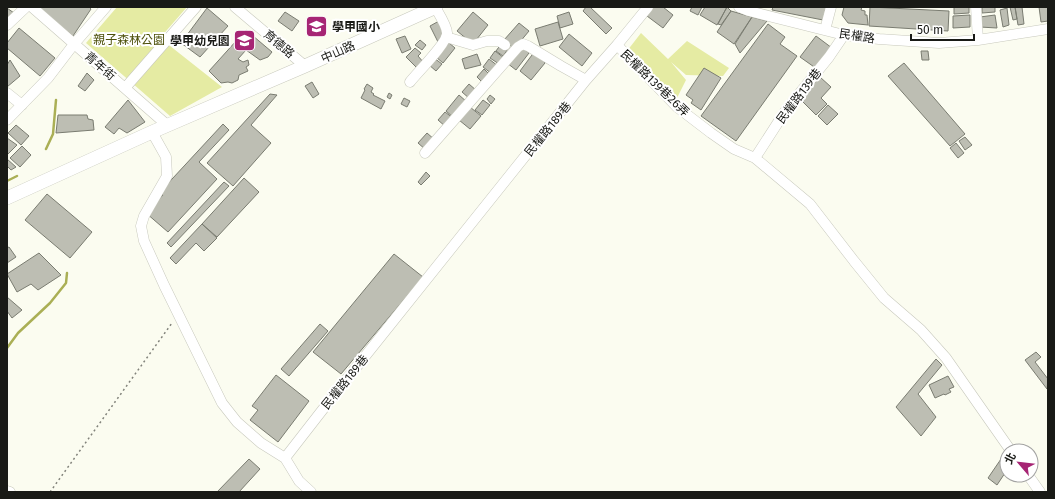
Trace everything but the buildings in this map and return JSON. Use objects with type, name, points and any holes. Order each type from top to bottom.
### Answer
[{"type":"main road","name":"中山路","points":[[7,198],[167,125],[305,66],[436,7]]},
{"type":"street","points":[[7,25],[26,7]]},
{"type":"street","name":"青年街","points":[[32,7],[167,125]]},
{"type":"street","points":[[7,120],[48,78],[74,44],[106,7]]},
{"type":"street","points":[[125,88],[196,7]]},
{"type":"street","name":"育德路","points":[[235,7],[305,66]]},
{"type":"street","points":[[410,82],[436,52],[446,37],[447,30],[436,7]]},
{"type":"street","name":"民權路189巷","points":[[285,458],[586,80],[648,7]]},
{"type":"street","name":"民權路","points":[[739,7],[749,11],[844,35],[879,39],[939,43],[978,40],[1048,29]]},
{"type":"street","points":[[825,30],[831,7]]},
{"type":"street","points":[[976,7],[978,40]]},
{"type":"street","name":"民權路139巷","points":[[755,158],[786,110],[829,57],[844,35]]},
{"type":"street","points":[[446,37],[473,45],[487,41],[499,41],[506,45]]},
{"type":"street","points":[[425,153],[518,47],[523,44],[586,80]]},
{"type":"street","name":"民權路139巷26弄","points":[[617,45],[677,107],[734,149],[755,158],[810,204],[884,298],[921,330],[946,358],[1005,443]]},
{"type":"street","points":[[7,93],[22,105]]},
{"type":"street","points":[[152,132],[166,157],[167,176],[144,216],[141,226],[144,241],[178,314],[222,402],[237,422],[261,442],[285,458],[299,481],[311,492]]},
{"type":"street","points":[[1034,483],[1040,492]]},
{"type":"path","points":[[50,492],[178,314]]},
{"type":"green space","name":"親子森林公園","points":[[117,7],[187,7],[160,38],[222,87],[170,116],[86,43]]},
{"type":"green space","points":[[641,33],[668,59],[687,41],[729,68],[723,76],[686,75],[671,62],[686,80],[677,98],[627,51]]},
{"type":"waterway","points":[[46,149],[53,134],[56,100]]},
{"type":"waterway","points":[[7,181],[17,176]]},
{"type":"waterway","points":[[7,348],[18,333],[50,303],[66,283],[67,273]]},
{"type":"place","name":"學甲國小","points":[[316,27]]},
{"type":"place","name":"學甲幼兒園","points":[[245,41]]}]
